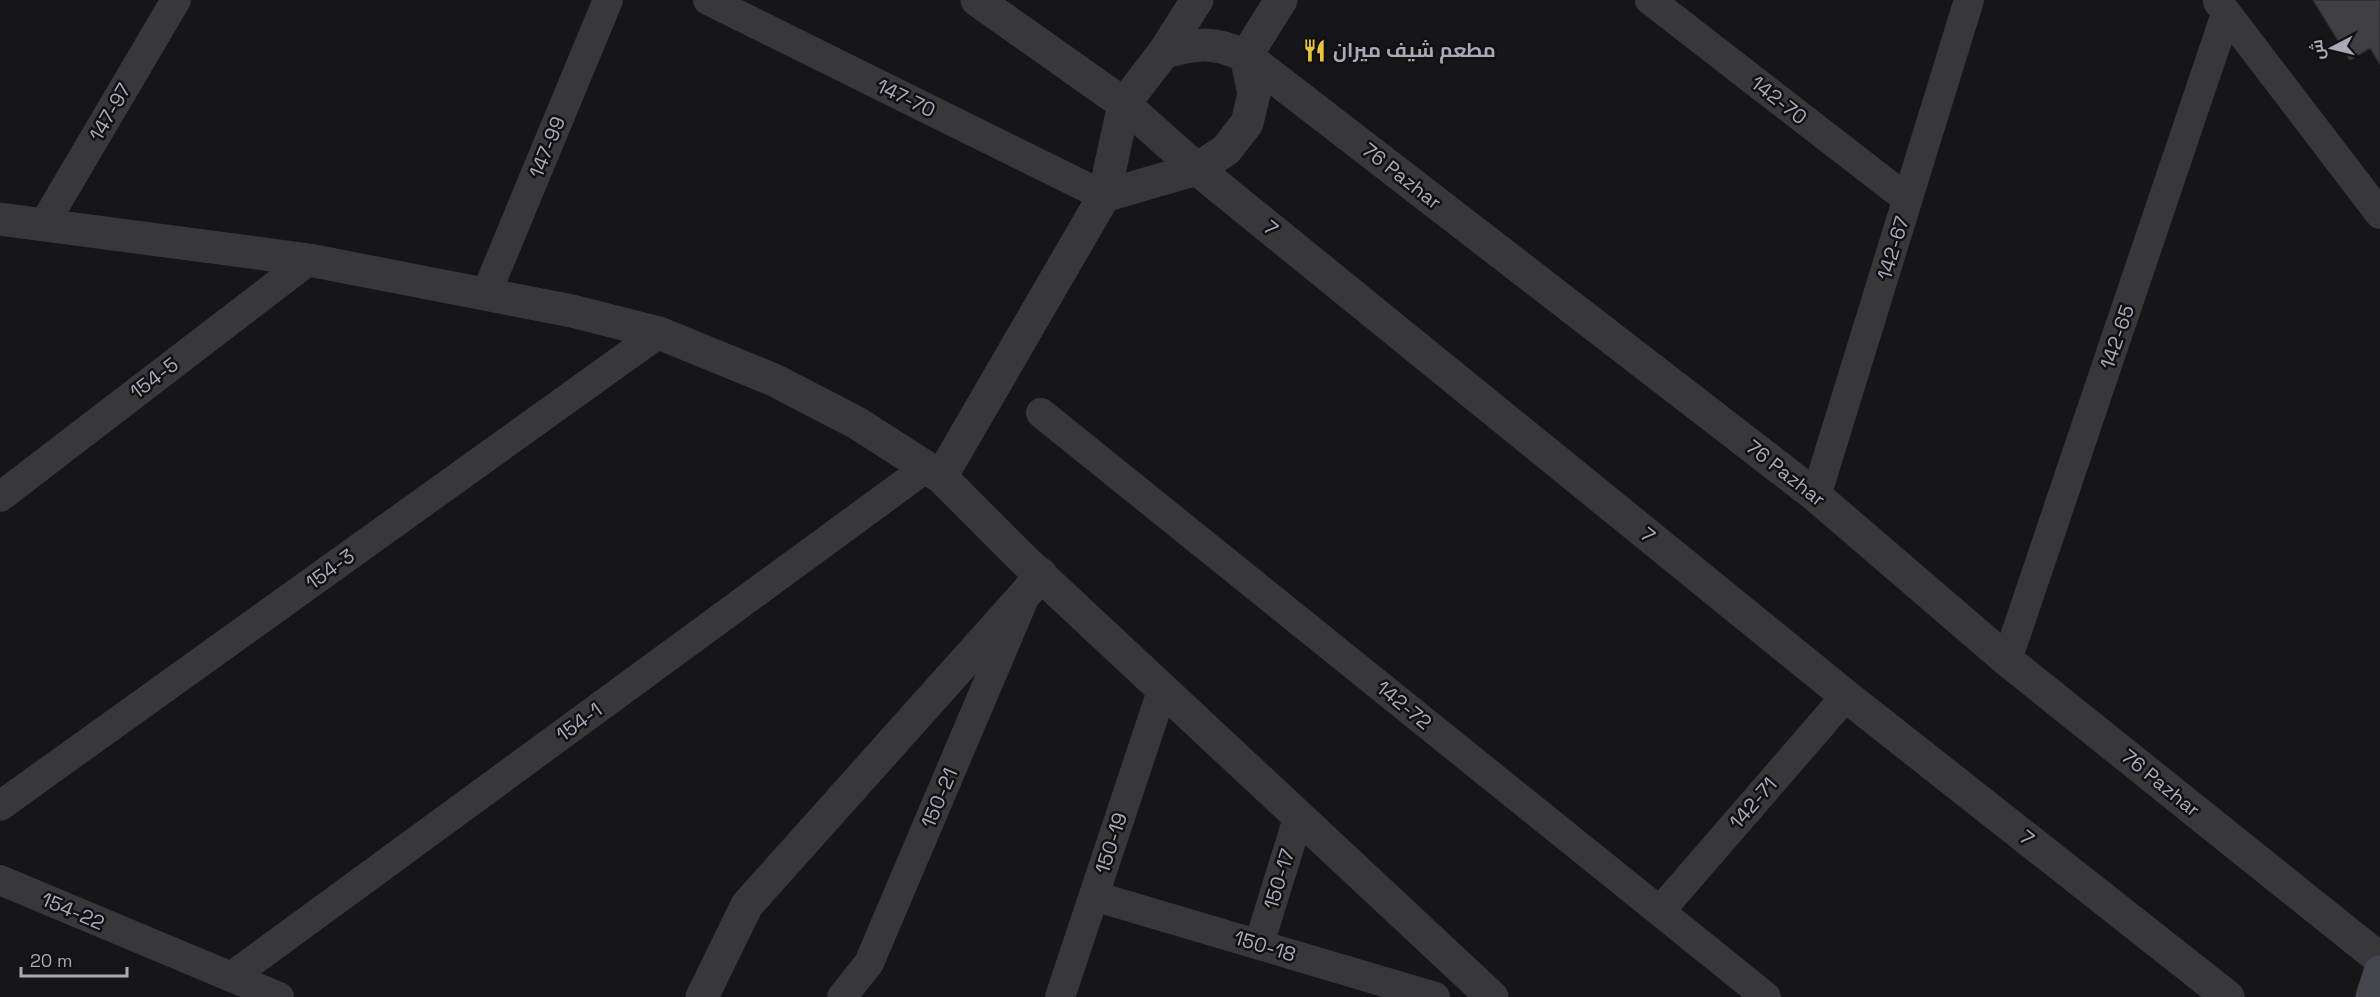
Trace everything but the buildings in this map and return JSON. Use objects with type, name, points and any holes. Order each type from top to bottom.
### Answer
[{"type":"main road","points":[[2372,997],[2380,972]]},
{"type":"street","name":"147-97","points":[[44,224],[176,0]]},
{"type":"street","name":"147-99","points":[[486,294],[608,0]]},
{"type":"street","name":"147-70","points":[[708,0],[1104,196]]},
{"type":"street","name":"7","points":[[977,0],[1124,104],[1197,169],[1846,696],[2228,997]]},
{"type":"street","points":[[934,472],[1104,196],[1124,104],[1164,51],[1197,0]]},
{"type":"street","points":[[1104,196],[1197,169],[1226,150],[1247,123],[1254,94],[1246,56],[1281,0]]},
{"type":"street","name":"142-70","points":[[1650,0],[1908,199]]},
{"type":"street","name":"142-67","points":[[1816,496],[1969,0]]},
{"type":"street","points":[[2221,7],[2380,214]]},
{"type":"street","name":"142-65","points":[[2007,660],[2221,7]]},
{"type":"street","name":"76 Pazhar","points":[[1164,51],[1197,44],[1226,47],[1246,56],[1816,496],[2007,660],[2380,959]]},
{"type":"street","points":[[0,219],[309,260],[486,294],[659,333],[774,380],[857,423],[934,472],[1034,583],[1162,688],[1492,997]]},
{"type":"street","name":"154-5","points":[[0,496],[309,260]]},
{"type":"street","name":"154-3","points":[[0,806],[659,333]]},
{"type":"street","name":"142-72","points":[[1041,413],[1766,997]]},
{"type":"street","name":"154-1","points":[[231,977],[934,472]]},
{"type":"street","points":[[702,997],[747,905],[1034,583]]},
{"type":"street","name":"150-21","points":[[842,997],[869,963],[1034,583]]},
{"type":"street","name":"150-19","points":[[1060,997],[1162,688]]},
{"type":"street","name":"142-71","points":[[1660,911],[1846,696]]},
{"type":"street","name":"150-17","points":[[1259,944],[1299,815]]},
{"type":"street","name":"154-22","points":[[0,880],[279,997]]},
{"type":"street","name":"150-18","points":[[1094,896],[1435,997]]},
{"type":"place","name":"مطعم شيف ميران","points":[[1315,50]]}]
